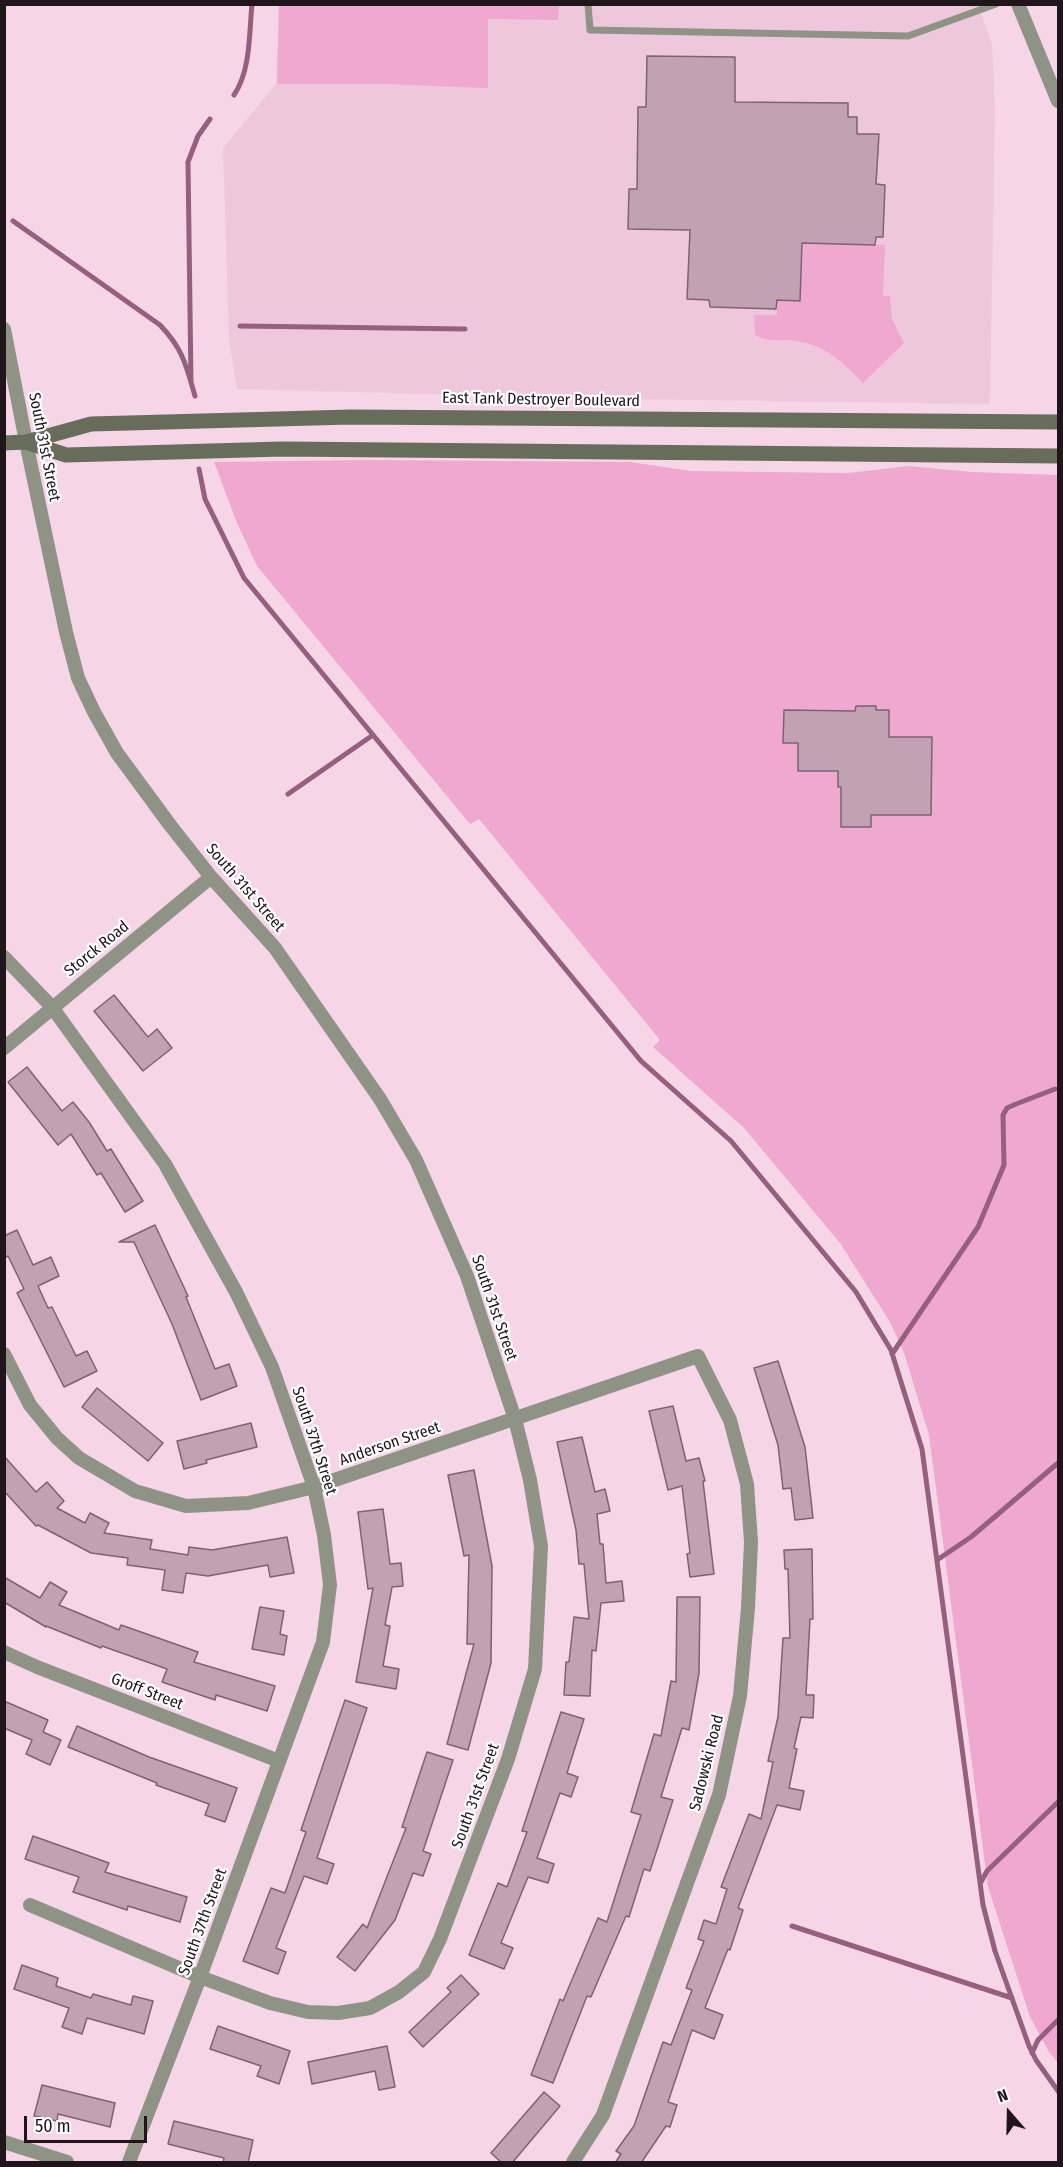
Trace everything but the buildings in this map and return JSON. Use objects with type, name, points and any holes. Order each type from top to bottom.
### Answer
[{"type":"street","points":[[1018,4],[1059,101]]},
{"type":"street","name":"South 31st Street","points":[[4,329],[66,632],[78,678],[93,712],[117,753],[170,825],[211,877],[275,948],[380,1099],[416,1160],[467,1276],[515,1419],[530,1480],[541,1546],[535,1669],[508,1759],[440,1939],[424,1972],[399,1992],[370,2008],[338,2013],[308,2012],[270,2003],[200,1977],[30,1905]]},
{"type":"street","name":"East Tank Destroyer Boulevard","points":[[4,443],[26,442],[92,424],[351,417],[1059,422]]},
{"type":"street","name":"East Tank Destroyer Boulevard","points":[[26,442],[66,455],[328,449],[1059,456]]},
{"type":"street","name":"Storck Road","points":[[4,1047],[211,877]]},
{"type":"street","name":"South 37th Street","points":[[4,957],[52,1007],[165,1164],[236,1292],[272,1367],[314,1487],[324,1535],[330,1585],[323,1642],[129,2163]]},
{"type":"street","name":"Anderson Street","points":[[4,1354],[30,1405],[57,1437],[79,1458],[135,1491],[186,1506],[248,1503],[314,1487],[698,1356]]},
{"type":"street","name":"Sadowski Road","points":[[573,2163],[603,2115],[715,1806],[740,1696],[750,1564],[747,1484],[730,1420],[698,1356]]},
{"type":"street","name":"Groff Street","points":[[4,1652],[279,1761]]},
{"type":"street","points":[[4,2142],[67,2163]]},
{"type":"lane","points":[[588,4],[590,30],[908,36],[996,4]]},
{"type":"shaded area","points":[[559,4],[558,20],[488,19],[488,88],[385,84],[277,84],[279,5]]},
{"type":"shaded area","points":[[279,5],[978,5],[992,44],[995,108],[990,404],[624,399],[237,389],[229,340],[223,148],[276,84]]},
{"type":"shaded area","points":[[802,243],[885,245],[883,296],[890,296],[892,319],[904,343],[863,383],[841,362],[817,346],[797,341],[765,339],[755,335],[754,315],[777,315],[777,300],[800,300]]},
{"type":"shaded area","points":[[368,460],[630,462],[691,471],[848,473],[909,466],[972,472],[1058,475],[1058,2063],[1049,2052],[1030,2017],[988,1887],[929,1435],[904,1353],[890,1322],[840,1243],[744,1128],[653,1047],[660,1040],[479,819],[470,824],[257,566],[237,523],[214,462]]},
{"type":"waterway","points":[[234,95],[244,74],[252,4]]},
{"type":"waterway","points":[[191,383],[188,162],[198,136],[210,119]]},
{"type":"waterway","points":[[13,221],[160,325],[179,350],[195,396]]},
{"type":"waterway","points":[[240,326],[465,329]]},
{"type":"waterway","points":[[199,469],[205,499],[244,578],[641,1061],[731,1141],[856,1292],[891,1350],[922,1449],[983,1905],[995,1951],[1029,2046],[1058,2091]]},
{"type":"waterway","points":[[288,794],[373,735]]},
{"type":"waterway","points":[[892,1354],[978,1227],[1004,1165],[1003,1115],[1007,1108],[1055,1089]]},
{"type":"waterway","points":[[937,1560],[971,1537],[1058,1463]]},
{"type":"waterway","points":[[981,1882],[987,1871],[1058,1802]]},
{"type":"waterway","points":[[792,1926],[1012,1998]]},
{"type":"waterway","points":[[1032,2053],[1038,2040],[1058,2020]]}]
